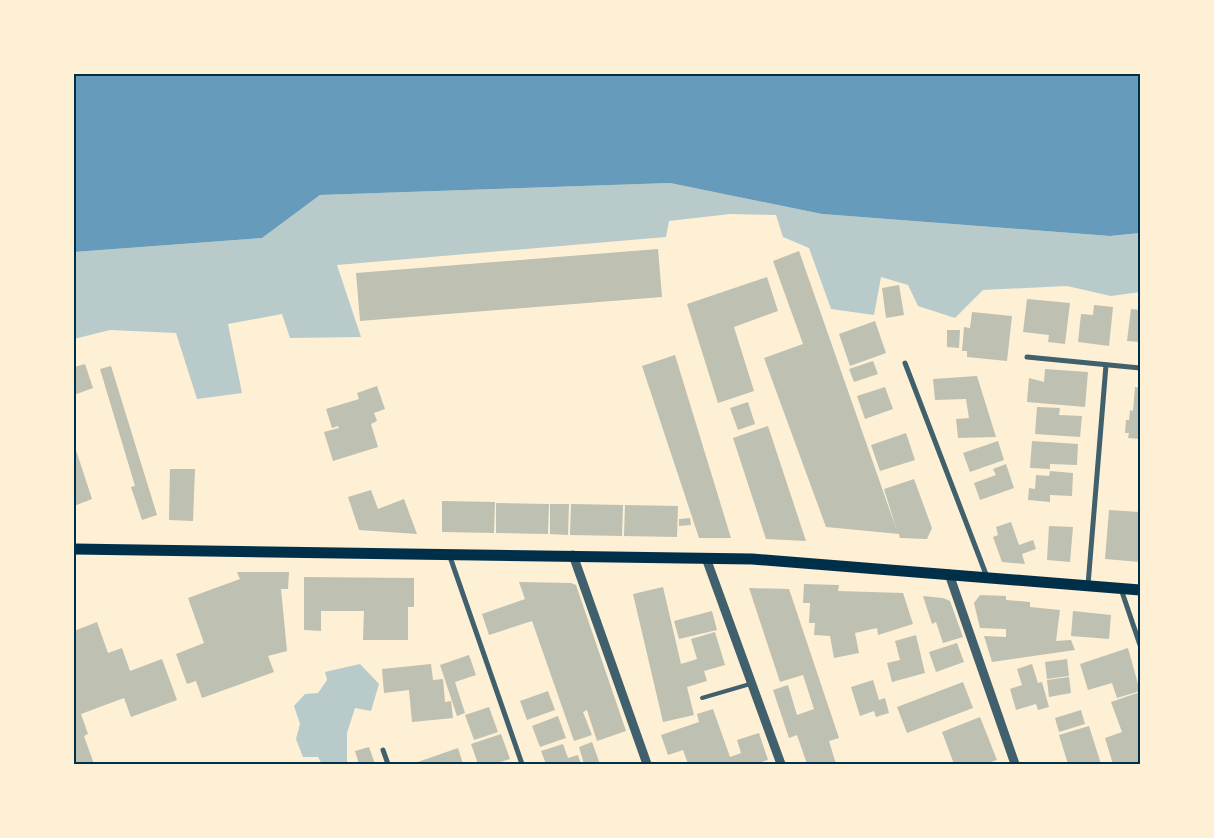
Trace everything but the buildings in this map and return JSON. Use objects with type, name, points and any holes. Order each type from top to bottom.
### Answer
[{"type":"main road","points":[[74,549],[706,558],[822,563],[1140,590]]},
{"type":"street","points":[[1027,357],[1140,368]]},
{"type":"street","points":[[905,363],[987,578]]},
{"type":"street","points":[[1088,586],[1106,365]]},
{"type":"street","points":[[449,554],[522,764]]},
{"type":"street","points":[[573,556],[647,764]]},
{"type":"street","points":[[706,558],[781,764]]},
{"type":"street","points":[[949,574],[1016,764]]},
{"type":"street","points":[[1121,588],[1140,645]]},
{"type":"street","points":[[383,750],[388,764]]},
{"type":"lane","points":[[702,698],[752,683]]},
{"type":"shaded area","points":[[670,183],[822,214],[1110,236],[1140,233],[1140,292],[1111,296],[1067,286],[983,290],[955,318],[918,306],[908,285],[881,277],[874,315],[831,309],[809,248],[783,237],[776,215],[730,214],[669,221],[666,237],[337,265],[361,337],[290,338],[282,314],[228,324],[242,393],[197,399],[176,333],[110,330],[74,339],[74,252],[262,238],[320,195]]},
{"type":"shaded area","points":[[360,664],[379,684],[371,711],[355,708],[347,733],[347,764],[322,764],[318,757],[303,757],[296,739],[300,724],[294,706],[305,694],[318,693],[327,680],[325,672]]},
{"type":"water","points":[[74,74],[1140,74],[1140,233],[1110,236],[822,214],[670,183],[320,195],[262,238],[74,252]]}]
